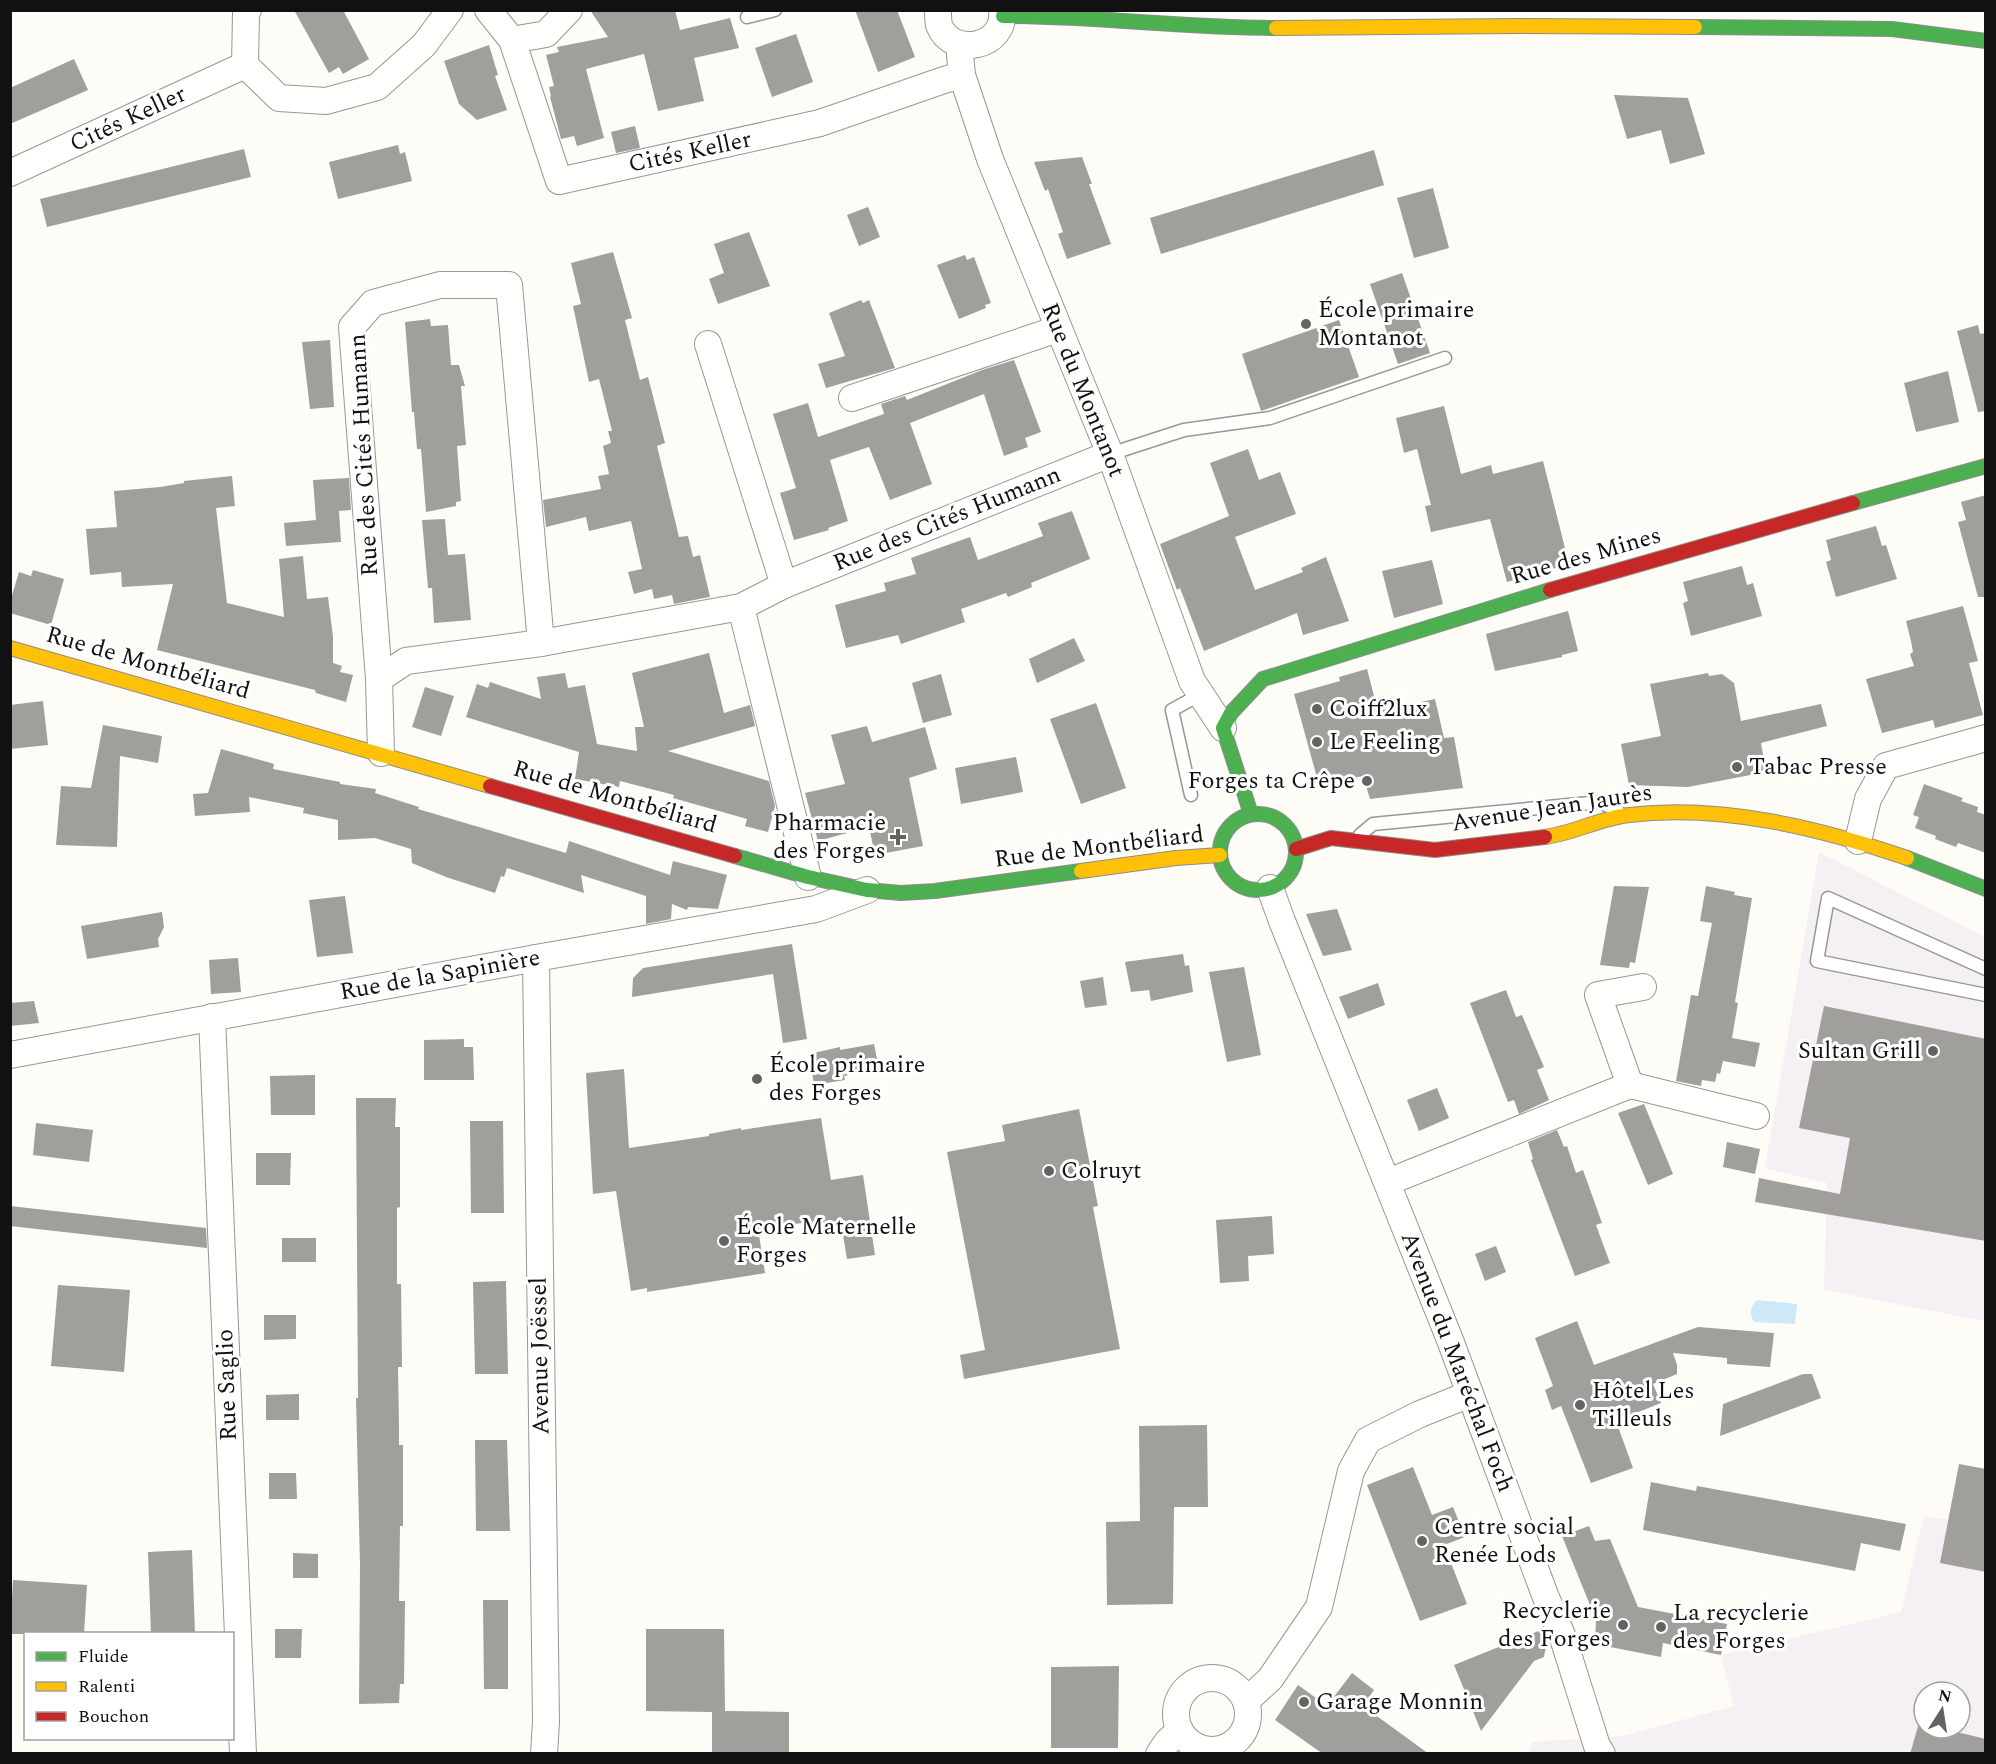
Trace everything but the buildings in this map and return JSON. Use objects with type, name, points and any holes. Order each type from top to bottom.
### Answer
[{"type":"street","points":[[248,10],[246,13],[245,65],[279,98],[326,101],[377,87],[424,45],[450,10]]},
{"type":"street","name":"Cités Keller","points":[[488,10],[512,40],[559,181],[820,123],[962,75]]},
{"type":"street","points":[[512,40],[546,34],[569,10]]},
{"type":"street","points":[[938,10],[939,24],[947,37],[959,45],[974,46],[988,41],[999,30],[1002,13],[1058,13],[1232,28],[1444,18],[1892,29],[1986,42]]},
{"type":"street","name":"Rue du Montanot","points":[[959,45],[962,75],[990,159],[1110,453],[1192,681],[1223,728]]},
{"type":"street","name":"Cités Keller","points":[[10,174],[245,65]]},
{"type":"street","name":"Rue des Cités Humann","points":[[381,753],[379,679],[352,327],[373,303],[441,285],[509,285],[541,643]]},
{"type":"street","points":[[852,398],[1058,329]]},
{"type":"street","points":[[708,344],[784,585]]},
{"type":"street","name":"Rue des Cités Humann","points":[[379,679],[406,661],[541,643],[741,608],[784,585],[1110,453]]},
{"type":"street","name":"Rue des Mines","points":[[1223,728],[1231,713],[1263,679],[1578,581],[1986,466]]},
{"type":"street","points":[[741,608],[808,877]]},
{"type":"street","name":"Rue de Montbéliard","points":[[10,648],[808,877],[867,890],[901,893],[935,891],[1176,858],[1220,855]]},
{"type":"street","points":[[1223,728],[1251,814]]},
{"type":"street","points":[[1858,841],[1868,799],[1886,766],[1986,738]]},
{"type":"street","name":"Avenue Jean Jaurès","points":[[1296,849],[1331,838],[1435,849],[1558,835],[1627,815],[1686,812],[1787,823],[1858,841],[1932,866],[1986,889]]},
{"type":"street","points":[[1251,814],[1267,815],[1281,822],[1292,833],[1296,849],[1295,861],[1290,873],[1282,882],[1259,890],[1248,889],[1237,884],[1228,876],[1222,866],[1220,855],[1221,841],[1228,828],[1238,819],[1251,814]]},
{"type":"street","name":"Avenue du Maréchal Foch","points":[[1270,888],[1470,1394],[1562,1635],[1600,1750]]},
{"type":"street","name":"Rue de la Sapinière","points":[[10,1055],[816,909],[867,890]]},
{"type":"street","name":"Avenue Joëssel","points":[[536,958],[546,1722],[544,1754]]},
{"type":"street","points":[[1630,1085],[1598,995],[1643,987]]},
{"type":"street","name":"Rue Saglio","points":[[212,1017],[243,1754]]},
{"type":"street","points":[[1388,1182],[1630,1085],[1756,1116]]},
{"type":"street","points":[[1246,1701],[1270,1679],[1319,1607],[1351,1471],[1368,1440],[1420,1414],[1470,1394]]},
{"type":"street","points":[[1220,1678],[1236,1687],[1246,1701],[1248,1722],[1245,1747],[1216,1750],[1195,1746],[1179,1731],[1176,1710],[1184,1690],[1202,1679],[1220,1678]]},
{"type":"street","points":[[1159,1754],[1179,1731]]},
{"type":"lane","points":[[747,17],[775,10]]},
{"type":"lane","points":[[1110,453],[1184,430],[1270,418],[1445,358]]},
{"type":"lane","points":[[1191,795],[1172,710],[1201,694]]},
{"type":"lane","points":[[1354,839],[1373,824],[1600,802],[1627,815]]},
{"type":"lane","points":[[1986,969],[1828,898],[1817,961],[1986,996]]},
{"type":"shaded area","points":[[1819,852],[1985,937],[1985,1321],[1824,1290],[1827,1183],[1765,1168]]},
{"type":"shaded area","points":[[1924,1516],[1985,1525],[1985,1753],[1528,1754],[1533,1742],[1623,1736],[1734,1706],[1721,1655],[1901,1612]]},
{"type":"water","points":[[1757,1300],[1797,1304],[1795,1324],[1754,1322],[1751,1310]]},
{"type":"traffic: fast","points":[[1003,16],[1276,28]]},
{"type":"traffic: fast","points":[[1695,27],[1892,29],[1986,41]]},
{"type":"traffic: fast","points":[[1853,503],[1986,466]]},
{"type":"traffic: fast","points":[[1251,814],[1223,728],[1231,713],[1263,679],[1550,590]]},
{"type":"traffic: fast","points":[[1258,814],[1273,817],[1285,825],[1293,837],[1296,852],[1293,867],[1285,879],[1273,887],[1258,890],[1243,887],[1231,879],[1223,867],[1220,852],[1223,837],[1231,825],[1243,817],[1258,814]]},
{"type":"traffic: fast","points":[[735,856],[808,877],[867,890],[901,893],[935,891],[1081,871]]},
{"type":"traffic: fast","points":[[1907,858],[1986,889]]},
{"type":"traffic: slow","points":[[1276,28],[1695,27]]},
{"type":"traffic: slow","points":[[10,648],[490,786]]},
{"type":"traffic: slow","points":[[1545,837],[1629,815],[1664,812],[1699,813],[1735,816],[1805,828],[1907,858]]},
{"type":"traffic: slow","points":[[1081,871],[1176,858],[1220,855]]},
{"type":"traffic: jam","points":[[1550,590],[1853,503]]},
{"type":"traffic: jam","points":[[490,786],[735,856]]},
{"type":"traffic: jam","points":[[1296,849],[1331,838],[1435,850],[1545,837]]},
{"type":"place","name":"École primaire Montanot","points":[[1306,324]]},
{"type":"place","name":"Coiff2lux","points":[[1317,709]]},
{"type":"place","name":"Le Feeling","points":[[1317,742]]},
{"type":"place","name":"Tabac Presse","points":[[1737,767]]},
{"type":"place","name":"Forges ta Crêpe","points":[[1367,781]]},
{"type":"place","name":"Pharmacie des Forges","points":[[898,837]]},
{"type":"place","name":"Sultan Grill","points":[[1933,1051]]},
{"type":"place","name":"École primaire des Forges","points":[[757,1079]]},
{"type":"place","name":"Colruyt","points":[[1049,1171]]},
{"type":"place","name":"École Maternelle Forges","points":[[724,1241]]},
{"type":"place","name":"Hôtel Les Tilleuls","points":[[1580,1405]]},
{"type":"place","name":"Centre social Renée Lods","points":[[1422,1541]]},
{"type":"place","name":"Recyclerie des Forges","points":[[1623,1625]]},
{"type":"place","name":"La recyclerie des Forges","points":[[1661,1627]]},
{"type":"place","name":"Garage Monnin","points":[[1304,1702]]}]
